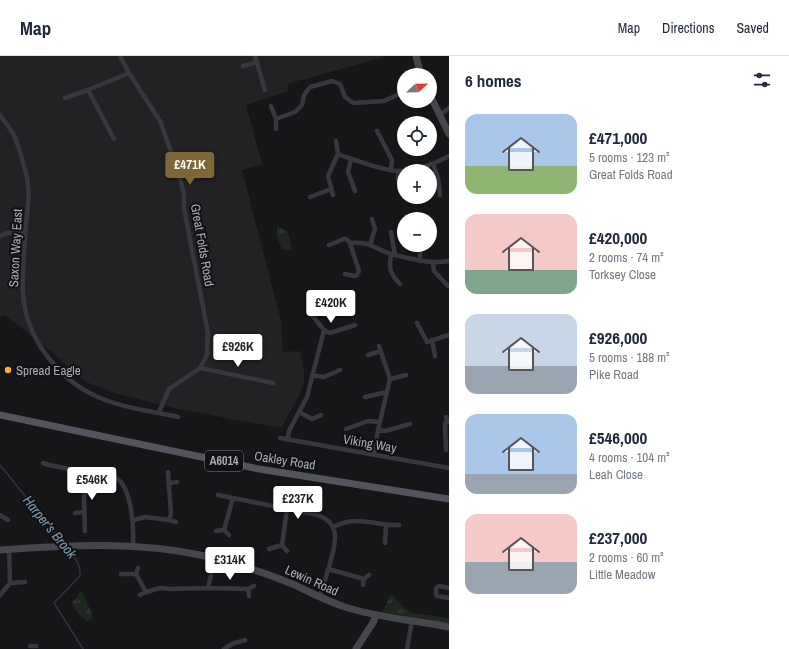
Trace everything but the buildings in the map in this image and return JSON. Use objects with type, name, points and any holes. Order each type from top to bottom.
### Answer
[{"type":"main road","name":"Oakley Road","points":[[0,415],[259,469],[449,499]]},
{"type":"street","name":"Great Folds Road","points":[[121,56],[129,73],[160,121],[178,171],[184,194],[184,208],[208,333],[207,355],[200,368]]},
{"type":"street","points":[[255,56],[265,90]]},
{"type":"street","points":[[416,56],[419,68]]},
{"type":"street","points":[[243,66],[257,62]]},
{"type":"street","points":[[65,98],[129,73]]},
{"type":"street","points":[[276,119],[295,112],[302,105],[304,95],[310,87],[332,81],[340,84],[345,97],[352,103],[384,101],[397,95]]},
{"type":"street","points":[[88,90],[114,139]]},
{"type":"street","points":[[271,106],[276,119],[276,129]]},
{"type":"street","points":[[436,108],[449,134]]},
{"type":"street","points":[[440,115],[449,108]]},
{"type":"street","name":"Saxon Way East","points":[[0,115],[14,136],[27,179],[29,206],[25,232],[23,262],[24,303],[29,322],[48,358],[62,374],[76,385],[98,397],[119,404],[178,416]]},
{"type":"street","points":[[377,131],[392,160],[391,169]]},
{"type":"street","points":[[333,196],[328,176],[338,154],[336,141]]},
{"type":"street","points":[[338,154],[351,159],[397,170]]},
{"type":"street","points":[[433,164],[449,156]]},
{"type":"street","points":[[351,159],[348,172],[355,191]]},
{"type":"street","points":[[437,175],[440,195]]},
{"type":"street","points":[[310,197],[331,189]]},
{"type":"street","points":[[370,245],[375,229],[372,219]]},
{"type":"street","points":[[0,236],[11,233],[25,232]]},
{"type":"street","points":[[392,232],[393,254],[389,267],[392,276],[400,284]]},
{"type":"street","points":[[328,245],[344,239],[350,243],[359,272],[354,276],[345,274]]},
{"type":"street","points":[[350,243],[361,242],[393,254],[420,261],[433,263],[449,261]]},
{"type":"street","points":[[420,252],[420,261]]},
{"type":"street","points":[[433,263],[434,271],[448,286]]},
{"type":"street","points":[[310,314],[324,330],[330,333],[355,325]]},
{"type":"street","points":[[417,322],[429,341],[435,356]]},
{"type":"street","points":[[287,440],[289,431],[307,397],[324,330]]},
{"type":"street","points":[[429,341],[449,335]]},
{"type":"street","points":[[368,355],[380,348],[390,379],[378,430],[374,455]]},
{"type":"street","points":[[159,412],[170,389],[200,368],[273,383]]},
{"type":"street","points":[[312,375],[324,377],[340,370]]},
{"type":"street","points":[[390,379],[406,375]]},
{"type":"street","points":[[365,396],[387,392]]},
{"type":"street","points":[[299,412],[312,418],[321,415]]},
{"type":"street","points":[[446,417],[446,450]]},
{"type":"street","points":[[346,429],[368,421],[380,422]]},
{"type":"street","points":[[378,430],[385,431],[410,424]]},
{"type":"street","name":"Viking Way","points":[[280,438],[449,468]]},
{"type":"street","points":[[43,462],[49,465],[116,478],[121,481],[127,493],[133,520],[133,546]]},
{"type":"street","points":[[85,531],[84,512],[86,472]]},
{"type":"street","points":[[168,472],[171,514],[169,520]]},
{"type":"street","points":[[169,483],[177,482]]},
{"type":"street","points":[[218,495],[318,515],[326,519],[333,527],[335,546],[328,569],[327,578],[319,597]]},
{"type":"street","points":[[224,530],[233,498]]},
{"type":"street","points":[[287,509],[282,545],[287,551]]},
{"type":"street","points":[[75,513],[84,512]]},
{"type":"street","points":[[0,515],[8,520]]},
{"type":"street","points":[[133,520],[145,517],[176,522]]},
{"type":"street","points":[[333,527],[346,521],[357,520],[386,526],[399,525]]},
{"type":"street","points":[[385,543],[386,526]]},
{"type":"street","points":[[216,531],[224,530]]},
{"type":"street","points":[[224,530],[229,535]]},
{"type":"street","name":"Lewin Road","points":[[0,550],[113,545],[175,550],[215,558],[275,577],[346,608],[376,615],[449,627]]},
{"type":"street","points":[[269,549],[282,545]]},
{"type":"street","points":[[0,595],[10,583],[9,549]]},
{"type":"street","points":[[208,588],[215,558]]},
{"type":"street","points":[[138,568],[136,574],[146,592]]},
{"type":"street","points":[[328,569],[364,579]]},
{"type":"street","points":[[121,574],[136,574]]},
{"type":"street","points":[[363,585],[364,579],[369,575]]},
{"type":"street","points":[[10,583],[25,582]]},
{"type":"street","points":[[140,595],[160,588],[248,589],[254,586]]},
{"type":"street","points":[[449,588],[439,586],[436,588],[436,594],[437,596],[449,598]]},
{"type":"street","points":[[248,589],[249,596]]},
{"type":"street","points":[[356,649],[374,621],[376,615]]},
{"type":"street","points":[[407,649],[412,620]]},
{"type":"street","points":[[224,649],[232,644],[245,640]]},
{"type":"street","points":[[28,646],[36,646]]},
{"type":"shaded area","points":[[0,56],[388,56],[287,84],[289,91],[246,105],[262,164],[242,170],[281,321],[283,352],[300,351],[304,372],[304,383],[299,396],[281,428],[178,409],[118,394],[86,382],[5,315],[0,316]]},
{"type":"green space","points":[[278,226],[287,231],[292,248],[291,250],[282,249],[276,234]]},
{"type":"green space","points":[[81,590],[93,618],[87,621],[78,614],[71,602],[76,599]]},
{"type":"green space","points":[[392,595],[403,607],[412,613],[449,618],[449,624],[382,613],[390,596]]},
{"type":"waterway","name":"Harper's Brook","points":[[0,465],[63,543]]},
{"type":"waterway","name":"Harper's Brook","points":[[68,549],[75,558],[80,576],[54,603],[83,649]]},
{"type":"place","name":"Spread Eagle","points":[[8,370]]}]
